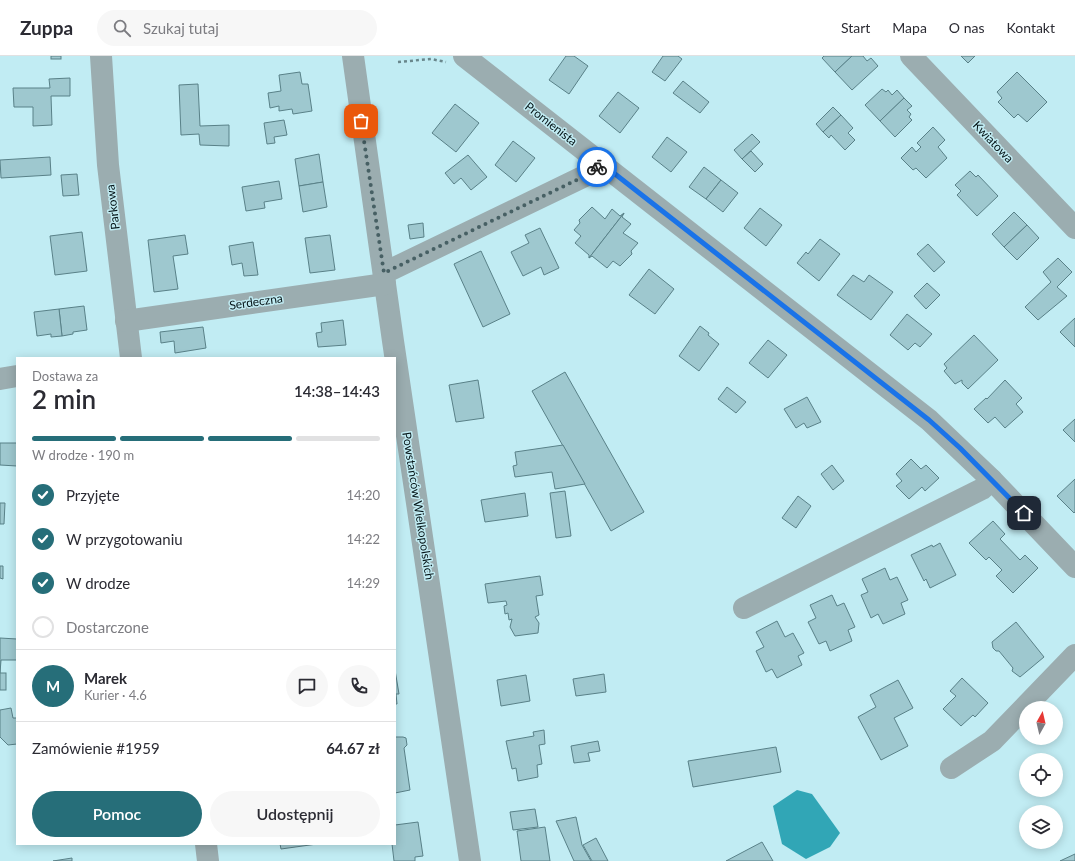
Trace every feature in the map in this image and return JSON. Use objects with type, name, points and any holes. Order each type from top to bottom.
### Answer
[{"type":"street","name":"Parkowa","points":[[101,56],[108,165],[131,357]]},
{"type":"street","name":"Powstańców Wielkopolskich","points":[[356,56],[385,278],[470,861]]},
{"type":"street","name":"Promienista","points":[[464,56],[929,420],[992,480],[1075,567]]},
{"type":"street","name":"Kwiatowa","points":[[911,56],[1075,228]]},
{"type":"street","name":"Serdeczna","points":[[126,321],[385,278],[591,173],[601,163]]},
{"type":"street","points":[[0,379],[16,376]]},
{"type":"street","points":[[744,608],[982,489],[992,480]]},
{"type":"street","points":[[951,768],[992,741],[1075,655]]},
{"type":"street","points":[[206,845],[208,861]]},
{"type":"water","points":[[797,790],[812,794],[840,833],[830,847],[806,859],[782,844],[773,806]]},
{"type":"building","points":[[51,56],[61,56],[61,59],[51,59]]},
{"type":"building","points":[[566,56],[574,56],[588,66],[569,94],[549,80]]},
{"type":"building","points":[[663,56],[678,56],[682,59],[665,81],[652,72]]},
{"type":"building","points":[[824,56],[852,56],[835,72],[822,58]]},
{"type":"building","points":[[852,56],[863,56],[867,61],[871,58],[878,66],[852,90],[835,72]]},
{"type":"building","points":[[961,56],[975,56],[968,63]]},
{"type":"building","points":[[300,72],[302,84],[308,84],[312,111],[293,114],[292,109],[279,111],[279,106],[270,108],[268,93],[281,91],[279,75]]},
{"type":"building","points":[[1017,72],[1047,102],[1027,122],[1018,114],[1014,118],[998,102],[1002,98],[997,92]]},
{"type":"building","points":[[70,78],[70,96],[51,96],[52,125],[33,126],[33,107],[14,107],[13,88],[50,88],[49,79]]},
{"type":"building","points":[[683,81],[709,102],[700,113],[673,93]]},
{"type":"building","points":[[198,84],[200,126],[229,125],[229,146],[200,145],[199,134],[181,135],[179,85]]},
{"type":"building","points":[[882,89],[886,92],[888,90],[892,95],[897,90],[904,98],[880,121],[865,105]]},
{"type":"building","points":[[618,92],[639,108],[620,133],[599,116]]},
{"type":"building","points":[[904,98],[912,106],[907,110],[911,114],[909,117],[912,120],[895,137],[880,121]]},
{"type":"building","points":[[455,104],[479,123],[456,152],[432,133]]},
{"type":"building","points":[[833,107],[841,115],[823,132],[816,124]]},
{"type":"building","points":[[841,115],[853,128],[848,133],[855,140],[845,150],[831,135],[829,138],[823,132]]},
{"type":"building","points":[[284,120],[287,135],[274,137],[275,143],[267,144],[264,123]]},
{"type":"building","points":[[933,127],[945,140],[938,147],[947,158],[926,178],[916,168],[913,170],[901,158],[912,147],[916,152],[921,147],[917,143]]},
{"type":"building","points":[[752,134],[760,142],[742,159],[734,150]]},
{"type":"building","points":[[667,137],[687,152],[671,172],[652,157]]},
{"type":"building","points":[[513,141],[535,158],[516,182],[495,165]]},
{"type":"building","points":[[751,151],[763,164],[755,172],[742,159]]},
{"type":"building","points":[[319,154],[323,182],[299,186],[295,159]]},
{"type":"building","points":[[468,155],[487,177],[471,190],[461,178],[454,184],[445,173]]},
{"type":"building","points":[[50,157],[51,175],[1,178],[0,160]]},
{"type":"building","points":[[704,167],[721,180],[706,199],[689,187]]},
{"type":"building","points":[[970,171],[976,177],[978,175],[998,196],[977,216],[957,195],[961,191],[955,185]]},
{"type":"building","points":[[77,174],[79,195],[63,196],[61,175]]},
{"type":"building","points":[[721,180],[738,193],[723,212],[706,199]]},
{"type":"building","points":[[279,181],[282,199],[264,202],[265,208],[246,211],[242,187]]},
{"type":"building","points":[[323,182],[327,207],[303,212],[299,186]]},
{"type":"building","points":[[592,207],[605,219],[612,209],[620,216],[624,213],[589,258],[589,255],[575,243],[581,236],[574,230],[580,223],[579,220]]},
{"type":"building","points":[[760,208],[782,225],[766,246],[744,228]]},
{"type":"building","points":[[1014,212],[1027,225],[1004,247],[992,234]]},
{"type":"building","points":[[624,213],[622,217],[631,224],[623,233],[638,243],[631,251],[632,254],[620,266],[613,261],[607,268],[592,256],[589,258]]},
{"type":"building","points":[[423,223],[424,237],[410,239],[408,225]]},
{"type":"building","points":[[1027,225],[1039,238],[1017,260],[1004,247]]},
{"type":"building","points":[[540,228],[559,268],[544,275],[541,267],[523,276],[511,252],[529,243],[525,235]]},
{"type":"building","points":[[82,232],[87,271],[55,275],[50,236]]},
{"type":"building","points":[[185,235],[188,254],[173,256],[178,289],[154,292],[148,240]]},
{"type":"building","points":[[330,235],[335,270],[310,273],[305,238]]},
{"type":"building","points":[[820,239],[840,254],[819,281],[797,263],[806,252],[808,254]]},
{"type":"building","points":[[253,242],[258,275],[244,276],[242,263],[232,265],[229,246]]},
{"type":"building","points":[[928,244],[945,262],[934,272],[917,254]]},
{"type":"building","points":[[481,251],[510,314],[483,327],[454,264]]},
{"type":"building","points":[[1058,258],[1072,272],[1057,287],[1067,296],[1038,320],[1025,307],[1051,282],[1043,272]]},
{"type":"building","points":[[649,269],[674,289],[655,314],[629,295]]},
{"type":"building","points":[[853,275],[864,282],[869,275],[893,292],[871,320],[837,295]]},
{"type":"building","points":[[927,283],[940,295],[926,309],[914,296]]},
{"type":"building","points":[[84,306],[87,330],[73,332],[73,334],[62,336],[59,309]]},
{"type":"building","points":[[59,309],[62,336],[51,337],[51,334],[37,336],[34,312]]},
{"type":"building","points":[[907,314],[932,334],[920,347],[915,343],[908,350],[890,335]]},
{"type":"building","points":[[1075,318],[1075,347],[1060,332]]},
{"type":"building","points":[[343,320],[346,345],[318,347],[316,333],[322,332],[321,323]]},
{"type":"building","points":[[700,326],[719,344],[699,371],[679,356]]},
{"type":"building","points":[[203,327],[206,348],[175,353],[174,341],[161,343],[160,332]]},
{"type":"building","points":[[974,335],[998,360],[968,389],[962,383],[962,380],[955,384],[944,371],[947,368],[944,364]]},
{"type":"building","points":[[768,340],[787,355],[768,378],[749,363]]},
{"type":"building","points":[[565,372],[644,512],[611,531],[532,391]]},
{"type":"building","points":[[478,380],[484,418],[456,422],[449,385]]},
{"type":"building","points":[[1005,380],[1022,398],[1016,404],[1023,412],[1005,428],[995,417],[988,423],[974,409],[986,398],[987,399]]},
{"type":"building","points":[[727,387],[746,402],[736,413],[718,399]]},
{"type":"building","points":[[807,397],[821,422],[807,428],[804,423],[796,428],[784,409]]},
{"type":"building","points":[[1075,419],[1075,442],[1063,430]]},
{"type":"building","points":[[0,443],[16,443],[16,466],[0,465]]},
{"type":"building","points":[[563,445],[585,484],[555,489],[552,472],[515,477],[513,466],[517,465],[515,452]]},
{"type":"building","points":[[911,459],[921,469],[926,465],[939,478],[925,491],[922,487],[909,499],[896,486],[902,481],[896,474]]},
{"type":"building","points":[[832,465],[844,481],[833,490],[821,474]]},
{"type":"building","points":[[1075,479],[1075,512],[1074,513],[1057,496]]},
{"type":"building","points":[[565,491],[571,536],[556,538],[550,493]]},
{"type":"building","points":[[525,493],[528,516],[485,522],[481,500]]},
{"type":"building","points":[[798,496],[811,506],[796,528],[782,518]]},
{"type":"building","points":[[0,503],[5,503],[4,524],[0,524]]},
{"type":"building","points":[[993,521],[1005,534],[1000,539],[1020,560],[1025,555],[1038,568],[1013,593],[996,576],[1002,570],[989,557],[986,560],[969,543]]},
{"type":"building","points":[[940,543],[956,575],[930,588],[926,579],[924,581],[911,555],[932,545],[933,547]]},
{"type":"building","points":[[0,566],[3,566],[3,579],[0,578]]},
{"type":"building","points":[[885,568],[890,580],[897,577],[908,600],[901,603],[905,614],[883,624],[878,614],[871,618],[861,595],[868,592],[862,579]]},
{"type":"building","points":[[540,576],[543,595],[536,596],[539,615],[535,617],[539,623],[538,633],[515,636],[510,627],[512,619],[509,620],[508,613],[505,614],[504,606],[507,605],[506,601],[488,603],[485,584]]},
{"type":"building","points":[[832,595],[837,606],[844,603],[855,627],[848,630],[852,641],[830,651],[826,641],[819,644],[808,622],[816,618],[810,605]]},
{"type":"building","points":[[777,621],[785,637],[793,633],[804,653],[798,656],[802,665],[777,678],[772,669],[766,672],[756,651],[764,647],[756,632]]},
{"type":"building","points":[[1016,622],[1044,657],[1020,677],[1012,671],[1013,668],[999,651],[996,651],[993,648],[992,642]]},
{"type":"building","points":[[0,638],[16,639],[16,660],[1,660],[0,673]]},
{"type":"building","points":[[0,673],[6,673],[6,690],[0,690]]},
{"type":"building","points":[[604,674],[606,692],[576,696],[573,679]]},
{"type":"building","points":[[526,675],[530,701],[501,706],[497,680]]},
{"type":"building","points":[[396,676],[399,694],[396,694]]},
{"type":"building","points":[[962,678],[988,703],[975,717],[973,715],[961,726],[943,709],[956,696],[950,691]]},
{"type":"building","points":[[898,680],[913,708],[894,718],[908,746],[881,760],[858,717],[876,707],[870,695]]},
{"type":"building","points":[[11,708],[13,718],[16,718],[16,744],[8,745],[0,737],[0,710]]},
{"type":"building","points":[[544,730],[545,744],[539,745],[542,764],[537,765],[538,777],[518,781],[516,768],[512,769],[506,741],[534,736],[533,732]]},
{"type":"building","points":[[396,737],[406,738],[407,745],[404,748],[410,790],[396,793]]},
{"type":"building","points":[[598,741],[600,751],[588,753],[590,761],[574,763],[571,746]]},
{"type":"building","points":[[776,747],[781,772],[693,787],[688,761]]},
{"type":"building","points":[[535,809],[538,827],[513,830],[510,812]]},
{"type":"building","points":[[576,817],[582,845],[591,861],[574,861],[556,821]]},
{"type":"building","points":[[418,822],[423,856],[415,857],[415,861],[394,861],[392,845],[396,845],[396,825]]},
{"type":"building","points":[[545,827],[550,861],[521,861],[517,831]]},
{"type":"building","points":[[596,838],[608,861],[592,861],[583,845]]},
{"type":"building","points":[[762,842],[773,861],[726,861]]},
{"type":"building","points":[[280,845],[310,845],[281,849]]},
{"type":"building","points":[[1075,854],[1075,861],[1060,861]]},
{"type":"building","points":[[72,858],[72,861],[53,861]]},
{"type":"way so far","points":[[361,121],[384,273],[591,173],[597,167]]},
{"type":"route","points":[[597,167],[601,163],[929,420],[960,448],[1024,513]]}]
